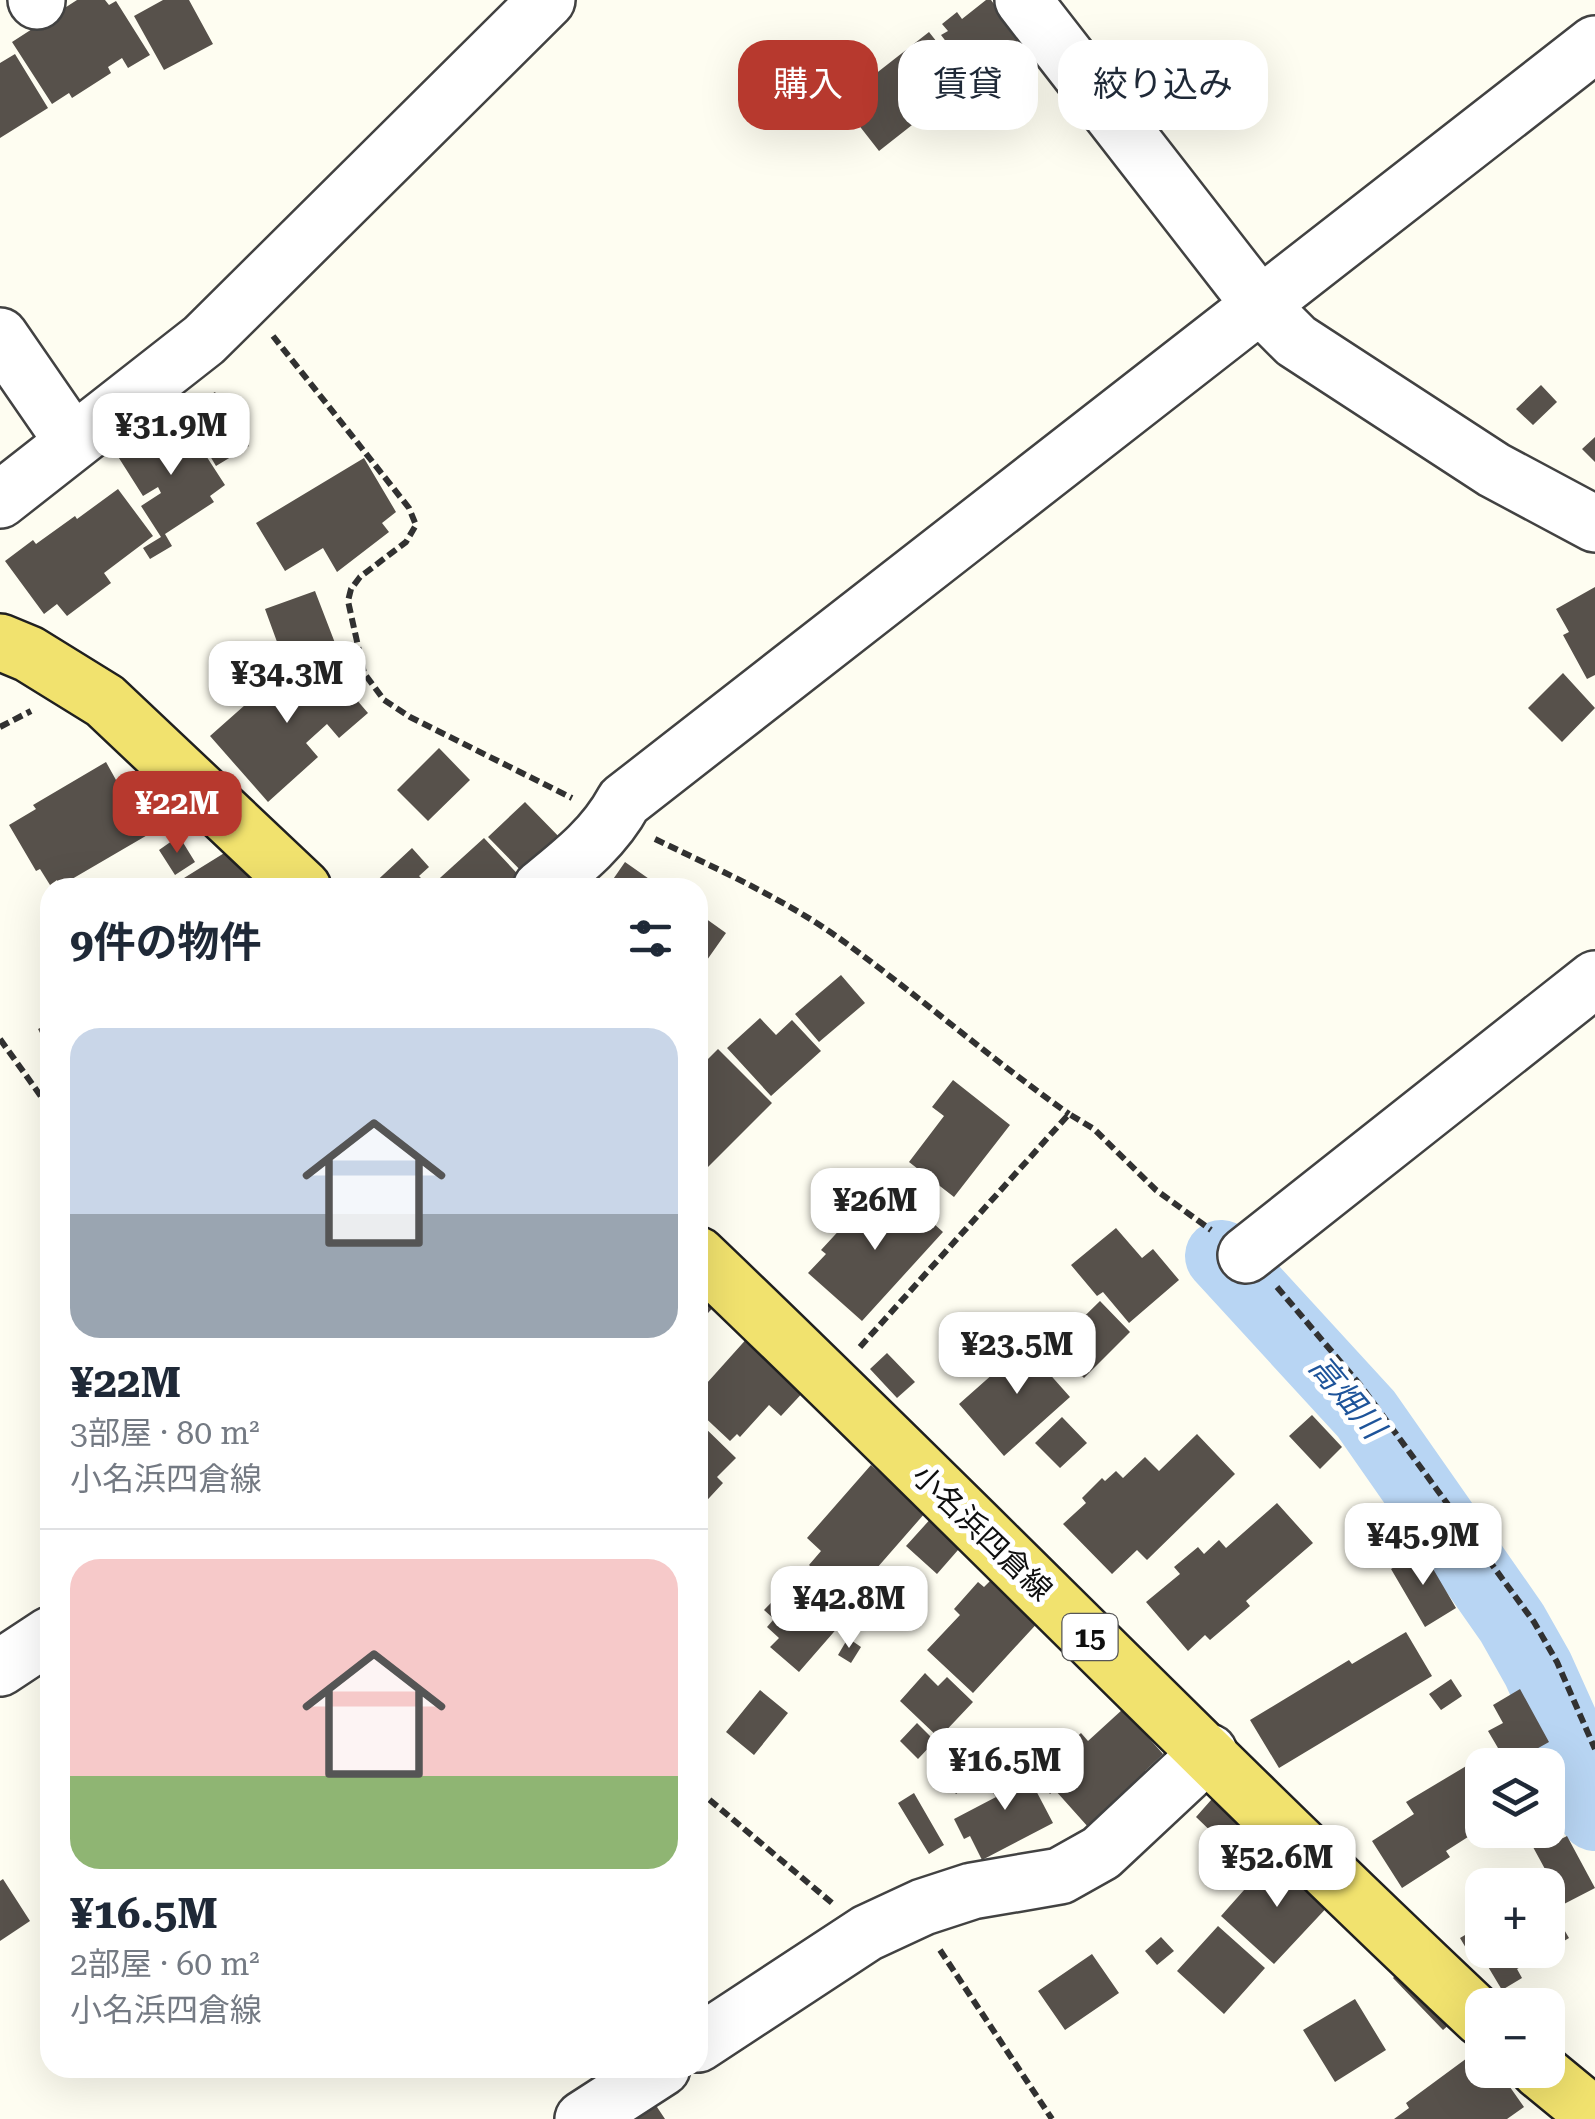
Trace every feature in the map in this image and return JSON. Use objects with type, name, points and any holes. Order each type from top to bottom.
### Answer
[{"type":"main road","points":[[0,642],[29,654],[105,701],[292,878]]},
{"type":"main road","name":"小名浜四倉線","points":[[708,1266],[1465,2003]]},
{"type":"main road","points":[[1560,2088],[1595,2116]]},
{"type":"street","points":[[0,500],[204,340],[547,0]]},
{"type":"street","points":[[1023,0],[1260,305],[1296,342],[1461,449],[1545,500],[1595,524]]},
{"type":"street","points":[[553,878],[585,852],[624,801],[1595,44]]},
{"type":"street","points":[[0,336],[72,442]]},
{"type":"street","points":[[1246,1255],[1595,980]]},
{"type":"street","points":[[0,1668],[40,1642]]},
{"type":"street","points":[[708,2038],[891,1922],[972,1892],[1060,1876],[1101,1854],[1208,1752]]},
{"type":"street","points":[[584,2119],[647,2078]]},
{"type":"path","points":[[244,300],[409,508],[416,525],[406,542],[360,577],[348,600],[364,673],[384,700],[410,718],[776,898],[842,940],[1011,1073],[1094,1129],[1156,1190],[1246,1255],[1361,1386],[1534,1622],[1558,1662],[1595,1749]]},
{"type":"path","points":[[0,1039],[40,1095]]},
{"type":"path","points":[[828,1383],[1069,1114]]},
{"type":"path","points":[[708,1797],[891,1922],[1052,2119]]},
{"type":"building","points":[[77,0],[105,0],[109,5],[116,1],[150,55],[128,68],[122,58],[108,67],[111,73],[72,98],[69,93],[52,104],[12,42]]},
{"type":"building","points":[[163,0],[189,0],[213,44],[164,70],[134,16]]},
{"type":"building","points":[[991,0],[1021,40],[945,40],[941,35],[948,31],[942,24],[957,12],[962,19]]},
{"type":"building","points":[[929,32],[935,40],[919,40]]},
{"type":"building","points":[[15,54],[48,108],[0,138],[0,63]]},
{"type":"building","points":[[898,56],[898,130],[906,130],[879,151],[863,130],[878,130],[878,72]]},
{"type":"building","points":[[1541,385],[1557,402],[1533,425],[1516,409]]},
{"type":"building","points":[[215,392],[249,446],[216,466],[183,411]]},
{"type":"building","points":[[179,414],[225,485],[210,496],[214,502],[165,534],[172,546],[150,559],[143,548],[161,537],[141,506],[161,493],[158,487],[143,496],[117,455]]},
{"type":"building","points":[[1595,437],[1595,462],[1582,449]]},
{"type":"building","points":[[364,458],[396,512],[382,523],[389,532],[337,572],[323,548],[285,571],[256,523]]},
{"type":"building","points":[[118,489],[153,536],[104,573],[111,583],[67,616],[57,604],[44,614],[5,561],[33,540],[36,544],[75,516],[77,519]]},
{"type":"building","points":[[1595,587],[1595,675],[1587,679],[1563,635],[1569,632],[1556,609]]},
{"type":"building","points":[[315,591],[335,643],[284,661],[265,609]]},
{"type":"building","points":[[325,663],[368,713],[339,738],[327,724],[306,743],[318,757],[268,802],[210,736],[288,667]]},
{"type":"building","points":[[1563,673],[1595,708],[1562,742],[1528,708]]},
{"type":"building","points":[[439,748],[470,780],[428,821],[397,790]]},
{"type":"building","points":[[106,762],[121,789],[129,784],[156,830],[74,878],[46,878],[40,869],[36,871],[9,825],[36,809],[33,805]]},
{"type":"building","points":[[525,802],[568,846],[534,878],[528,878],[488,837]]},
{"type":"building","points":[[179,836],[195,862],[175,875],[159,850]]},
{"type":"building","points":[[484,838],[521,878],[440,878]]},
{"type":"building","points":[[234,847],[253,878],[184,878]]},
{"type":"building","points":[[412,848],[429,867],[419,876],[380,878]]},
{"type":"building","points":[[625,862],[648,878],[614,878]]},
{"type":"building","points":[[708,920],[726,933],[708,959]]},
{"type":"building","points":[[841,975],[865,1003],[819,1042],[795,1014]]},
{"type":"building","points":[[760,1018],[776,1035],[792,1020],[821,1051],[771,1096],[727,1048]]},
{"type":"building","points":[[718,1049],[772,1103],[708,1167],[708,1059]]},
{"type":"building","points":[[953,1080],[1010,1125],[954,1197],[909,1162],[944,1116],[932,1107]]},
{"type":"building","points":[[891,1185],[943,1232],[862,1321],[808,1273],[826,1254],[821,1250],[845,1224],[851,1230]]},
{"type":"building","points":[[1116,1228],[1142,1258],[1153,1249],[1179,1280],[1129,1323],[1103,1292],[1097,1296],[1071,1265]]},
{"type":"building","points":[[708,1291],[719,1301],[708,1313]]},
{"type":"building","points":[[1100,1301],[1130,1332],[1084,1378],[1053,1347]]},
{"type":"building","points":[[750,1335],[807,1388],[781,1416],[769,1405],[740,1437],[737,1434],[730,1441],[708,1420],[708,1382]]},
{"type":"building","points":[[1037,1335],[1059,1359],[1046,1370],[1070,1397],[1004,1456],[959,1404]]},
{"type":"building","points":[[887,1353],[915,1382],[897,1398],[870,1369]]},
{"type":"building","points":[[1312,1415],[1342,1447],[1320,1469],[1289,1436]]},
{"type":"building","points":[[1062,1417],[1087,1443],[1060,1468],[1035,1443]]},
{"type":"building","points":[[708,1431],[736,1458],[717,1477],[723,1483],[708,1499]]},
{"type":"building","points":[[1197,1434],[1235,1474],[1147,1560],[1137,1550],[1112,1574],[1063,1524],[1086,1503],[1082,1498],[1102,1478],[1105,1481],[1116,1471],[1123,1478],[1145,1457],[1159,1471]]},
{"type":"building","points":[[871,1465],[925,1513],[849,1600],[809,1565],[821,1551],[807,1538]]},
{"type":"building","points":[[1277,1503],[1313,1543],[1246,1601],[1250,1606],[1210,1640],[1205,1635],[1188,1651],[1146,1602],[1180,1574],[1174,1567],[1198,1547],[1204,1554],[1219,1540],[1226,1548]]},
{"type":"building","points":[[934,1515],[965,1542],[937,1574],[906,1546]]},
{"type":"building","points":[[1422,1550],[1456,1608],[1425,1627],[1391,1569]]},
{"type":"building","points":[[805,1568],[853,1610],[799,1672],[770,1647],[779,1638],[767,1627],[774,1619],[764,1610]]},
{"type":"building","points":[[995,1576],[1042,1618],[973,1693],[927,1650],[960,1615],[954,1609],[978,1582],[984,1587]]},
{"type":"building","points":[[1406,1632],[1432,1676],[1279,1768],[1250,1720],[1349,1660],[1352,1664]]},
{"type":"building","points":[[848,1638],[861,1647],[851,1663],[838,1655]]},
{"type":"building","points":[[925,1673],[938,1686],[947,1677],[973,1702],[939,1738],[900,1701]]},
{"type":"building","points":[[1451,1679],[1462,1696],[1441,1710],[1429,1694]]},
{"type":"building","points":[[1520,1689],[1549,1742],[1538,1748],[1498,1748],[1488,1731],[1503,1723],[1493,1705]]},
{"type":"building","points":[[760,1690],[788,1713],[754,1755],[726,1732]]},
{"type":"building","points":[[1123,1709],[1163,1754],[1145,1771],[1153,1779],[1089,1828],[1055,1790],[1050,1794],[1034,1775],[1081,1733],[1088,1741]]},
{"type":"building","points":[[917,1723],[935,1741],[918,1759],[900,1741]]},
{"type":"building","points":[[981,1743],[997,1764],[956,1794],[940,1772]]},
{"type":"building","points":[[1013,1760],[1031,1781],[1053,1823],[982,1860],[970,1836],[964,1839],[954,1819],[996,1797],[985,1783]]},
{"type":"building","points":[[1465,1767],[1465,1839],[1446,1851],[1450,1857],[1402,1888],[1372,1841],[1414,1814],[1406,1802]]},
{"type":"building","points":[[1219,1791],[1245,1817],[1221,1841],[1196,1817]]},
{"type":"building","points":[[914,1793],[944,1845],[929,1854],[898,1803]]},
{"type":"building","points":[[1567,1836],[1595,1888],[1565,1903],[1565,1868],[1544,1868],[1534,1848],[1565,1848]]},
{"type":"building","points":[[1287,1857],[1332,1902],[1274,1964],[1221,1916],[1252,1881],[1260,1888]]},
{"type":"building","points":[[3,1879],[30,1921],[0,1941],[0,1881]]},
{"type":"building","points":[[1218,1926],[1265,1968],[1224,2014],[1177,1971]]},
{"type":"building","points":[[1161,1937],[1174,1951],[1157,1965],[1145,1951]]},
{"type":"building","points":[[1092,1954],[1119,1993],[1065,2030],[1038,1991]]},
{"type":"building","points":[[1489,1968],[1519,1968],[1522,1978],[1501,1988]]},
{"type":"building","points":[[1401,1970],[1451,2023],[1443,2030],[1393,1978]]},
{"type":"building","points":[[1355,1999],[1386,2050],[1335,2082],[1303,2030]]},
{"type":"building","points":[[1465,2060],[1465,2088],[1511,2088],[1524,2107],[1507,2119],[1394,2119],[1409,2108],[1406,2103]]},
{"type":"building","points":[[649,2095],[665,2119],[626,2119]]},
{"type":"waterway","name":"高畑川","points":[[1221,1256],[1366,1414],[1512,1623],[1538,1669],[1573,1747],[1595,1815]]}]
